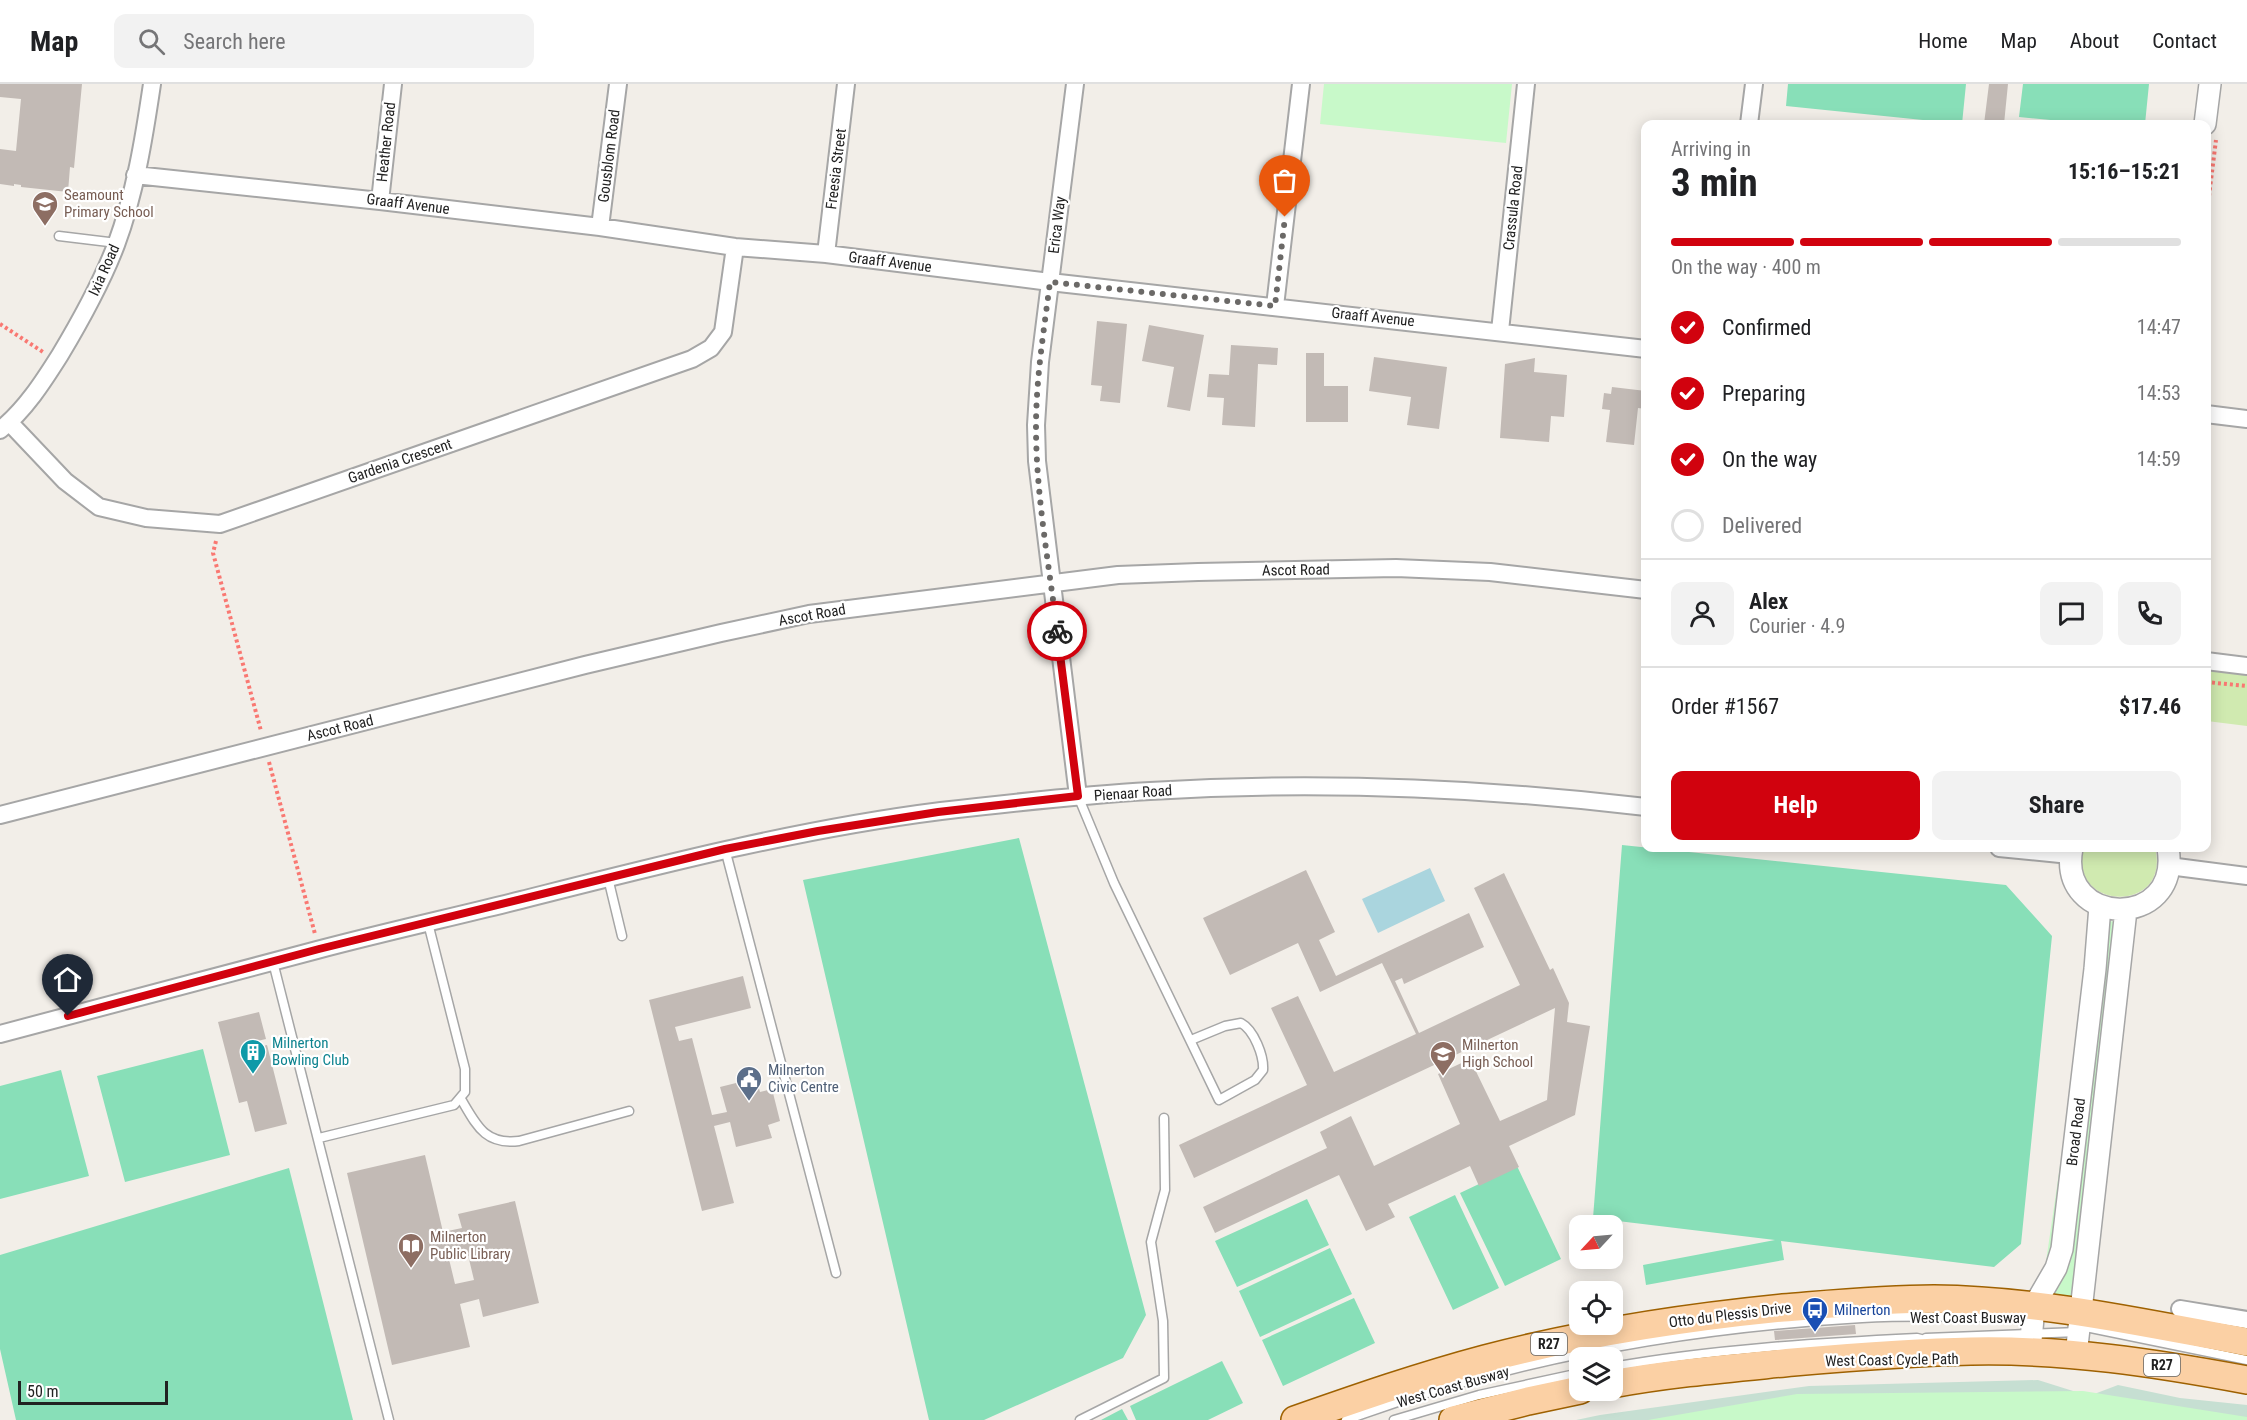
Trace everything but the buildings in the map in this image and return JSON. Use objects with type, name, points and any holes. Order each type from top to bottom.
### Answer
[{"type":"main road","name":"Otto du Plessis Drive","points":[[1295,1420],[1385,1388],[1486,1359],[1564,1340],[1650,1324],[1735,1313],[1934,1299],[2035,1326],[2247,1342]]},
{"type":"main road","name":"Otto du Plessis Drive","points":[[1623,1382],[1726,1368],[1971,1351],[2035,1326],[2080,1330],[2195,1370],[2247,1380]]},
{"type":"main road","points":[[1454,1420],[1569,1392]]},
{"type":"street","name":"Ixia Road","points":[[5,426],[40,386],[99,285],[117,243],[135,175],[152,84]]},
{"type":"street","name":"Heather Road","points":[[380,201],[393,84]]},
{"type":"street","name":"Gousblom Road","points":[[600,227],[618,84]]},
{"type":"street","name":"Freesia Street","points":[[826,254],[846,84]]},
{"type":"street","name":"Erica Way","points":[[1075,84],[1040,362],[1036,425],[1037,461],[1078,796]]},
{"type":"street","points":[[1275,306],[1301,84]]},
{"type":"street","name":"Crassula Road","points":[[1500,331],[1526,84]]},
{"type":"street","points":[[1750,120],[1754,84]]},
{"type":"street","points":[[2210,84],[2211,120]]},
{"type":"street","name":"Graaff Avenue","points":[[135,175],[600,227],[735,247],[826,254],[1050,282],[1641,348]]},
{"type":"street","name":"Gardenia Crescent","points":[[5,426],[65,481],[99,507],[146,518],[220,524],[692,360],[711,348],[723,332],[735,247]]},
{"type":"street","points":[[2211,414],[2247,418]]},
{"type":"street","name":"Ascot Road","points":[[0,815],[585,665],[809,614],[1118,575],[1396,568],[1490,572],[1641,589]]},
{"type":"street","points":[[2211,662],[2247,666]]},
{"type":"street","name":"Pienaar Road","points":[[0,1034],[273,962],[725,849],[818,831],[938,812],[1078,796],[1150,790],[1221,788],[1399,788],[1594,801],[1641,806]]},
{"type":"street","points":[[2071,852],[2072,873],[2077,886],[2085,896],[2100,906],[2116,910],[2126,910],[2142,905],[2153,897],[2162,887],[2168,857],[2247,876]]},
{"type":"street","name":"Broad Road","points":[[2035,1326],[2062,1249],[2100,906]]},
{"type":"street","name":"Broad Road","points":[[2080,1330],[2126,910]]},
{"type":"street","points":[[2074,1149],[2100,1154]]},
{"type":"street","points":[[2180,1309],[2247,1320]]},
{"type":"lane","points":[[59,236],[117,243]]},
{"type":"lane","points":[[1078,796],[1114,883],[1219,1100],[1255,1080],[1263,1070],[1260,1054],[1250,1031],[1241,1023],[1224,1026],[1191,1040]]},
{"type":"lane","points":[[725,849],[836,1273]]},
{"type":"lane","points":[[608,878],[622,936]]},
{"type":"lane","points":[[319,1138],[414,1113],[443,1109],[461,1100],[465,1092],[465,1069],[428,923]]},
{"type":"lane","points":[[273,962],[389,1420]]},
{"type":"lane","points":[[461,1100],[486,1134],[504,1143],[519,1142],[629,1111]]},
{"type":"lane","points":[[1080,1420],[1164,1377],[1163,1321],[1151,1242],[1165,1190],[1164,1118]]},
{"type":"lane","name":"West Coast Busway","points":[[1347,1420],[1452,1386],[1546,1360],[1654,1340],[1759,1326],[1865,1318],[2035,1326]]},
{"type":"lane","name":"West Coast Busway","points":[[1623,1365],[1682,1357],[1807,1345],[1917,1338],[2035,1326]]},
{"type":"lane","points":[[2080,1330],[2247,1360]]},
{"type":"lane","name":"West Coast Busway","points":[[1917,1338],[1971,1351]]},
{"type":"lane","name":"West Coast Busway","points":[[1394,1420],[1479,1395],[1569,1375]]},
{"type":"path","points":[[0,324],[56,361]]},
{"type":"path","points":[[2211,682],[2247,686]]},
{"type":"green space","points":[[1324,84],[1512,84],[1506,143],[1320,124]]},
{"type":"green space","points":[[1788,84],[1966,84],[1962,120],[1923,120],[1786,106]]},
{"type":"green space","points":[[2023,84],[2149,84],[2145,120],[2051,120],[2019,117]]},
{"type":"green space","points":[[2211,662],[2247,666],[2247,726],[2211,722]]},
{"type":"green space","points":[[1019,838],[1146,1315],[1123,1358],[984,1420],[929,1420],[803,880]]},
{"type":"green space","points":[[1622,845],[1641,847],[1641,852],[1689,852],[2006,885],[2052,936],[2021,1244],[1994,1267],[1781,1241],[1784,1260],[1646,1285],[1643,1265],[1775,1240],[1623,1222],[1623,1215],[1593,1215]]},
{"type":"green space","points":[[2084,852],[2155,852],[2156,870],[2149,885],[2135,894],[2119,897],[2103,893],[2090,884],[2083,869]]},
{"type":"green space","points":[[2096,919],[2116,922],[2075,1299],[2041,1296]]},
{"type":"green space","points":[[203,1049],[230,1155],[125,1182],[97,1076]]},
{"type":"green space","points":[[61,1070],[89,1176],[0,1199],[0,1086]]},
{"type":"green space","points":[[1517,1166],[1561,1259],[1505,1286],[1460,1193]]},
{"type":"green space","points":[[289,1168],[353,1420],[16,1420],[0,1349],[0,1255]]},
{"type":"green space","points":[[1455,1195],[1499,1288],[1453,1310],[1409,1217]]},
{"type":"green space","points":[[1307,1199],[1329,1245],[1237,1287],[1215,1241]]},
{"type":"green space","points":[[1330,1248],[1352,1294],[1260,1337],[1239,1291]]},
{"type":"green space","points":[[1354,1298],[1375,1343],[1283,1386],[1262,1340]]},
{"type":"green space","points":[[1222,1361],[1243,1403],[1208,1420],[1136,1420],[1130,1406]]},
{"type":"green space","points":[[2038,1380],[2089,1396],[2118,1385],[2180,1398],[2247,1405],[2247,1420],[1576,1420],[1809,1386]]},
{"type":"green space","points":[[2083,1391],[2247,1417],[2247,1420],[1648,1420],[1797,1394]]},
{"type":"green space","points":[[1122,1409],[1128,1420],[1101,1420]]},
{"type":"water","points":[[1430,868],[1445,901],[1378,933],[1362,899]]},
{"type":"way so far","points":[[1057,631],[1037,461],[1036,425],[1040,362],[1050,282],[1275,306],[1285,217]]},
{"type":"place","name":"Seamount Primary School","points":[[45,227]]},
{"type":"place","name":"Milnerton Bowling Club","points":[[253,1075]]},
{"type":"place","name":"Milnerton High School","points":[[1443,1077]]},
{"type":"place","name":"Milnerton Civic Centre","points":[[749,1102]]},
{"type":"place","name":"Milnerton Public Library","points":[[411,1269]]},
{"type":"place","name":"Milnerton","points":[[1815,1333]]},
{"type":"route","points":[[68,1016],[319,949],[725,849],[818,831],[938,812],[1078,796],[1057,631]]}]
